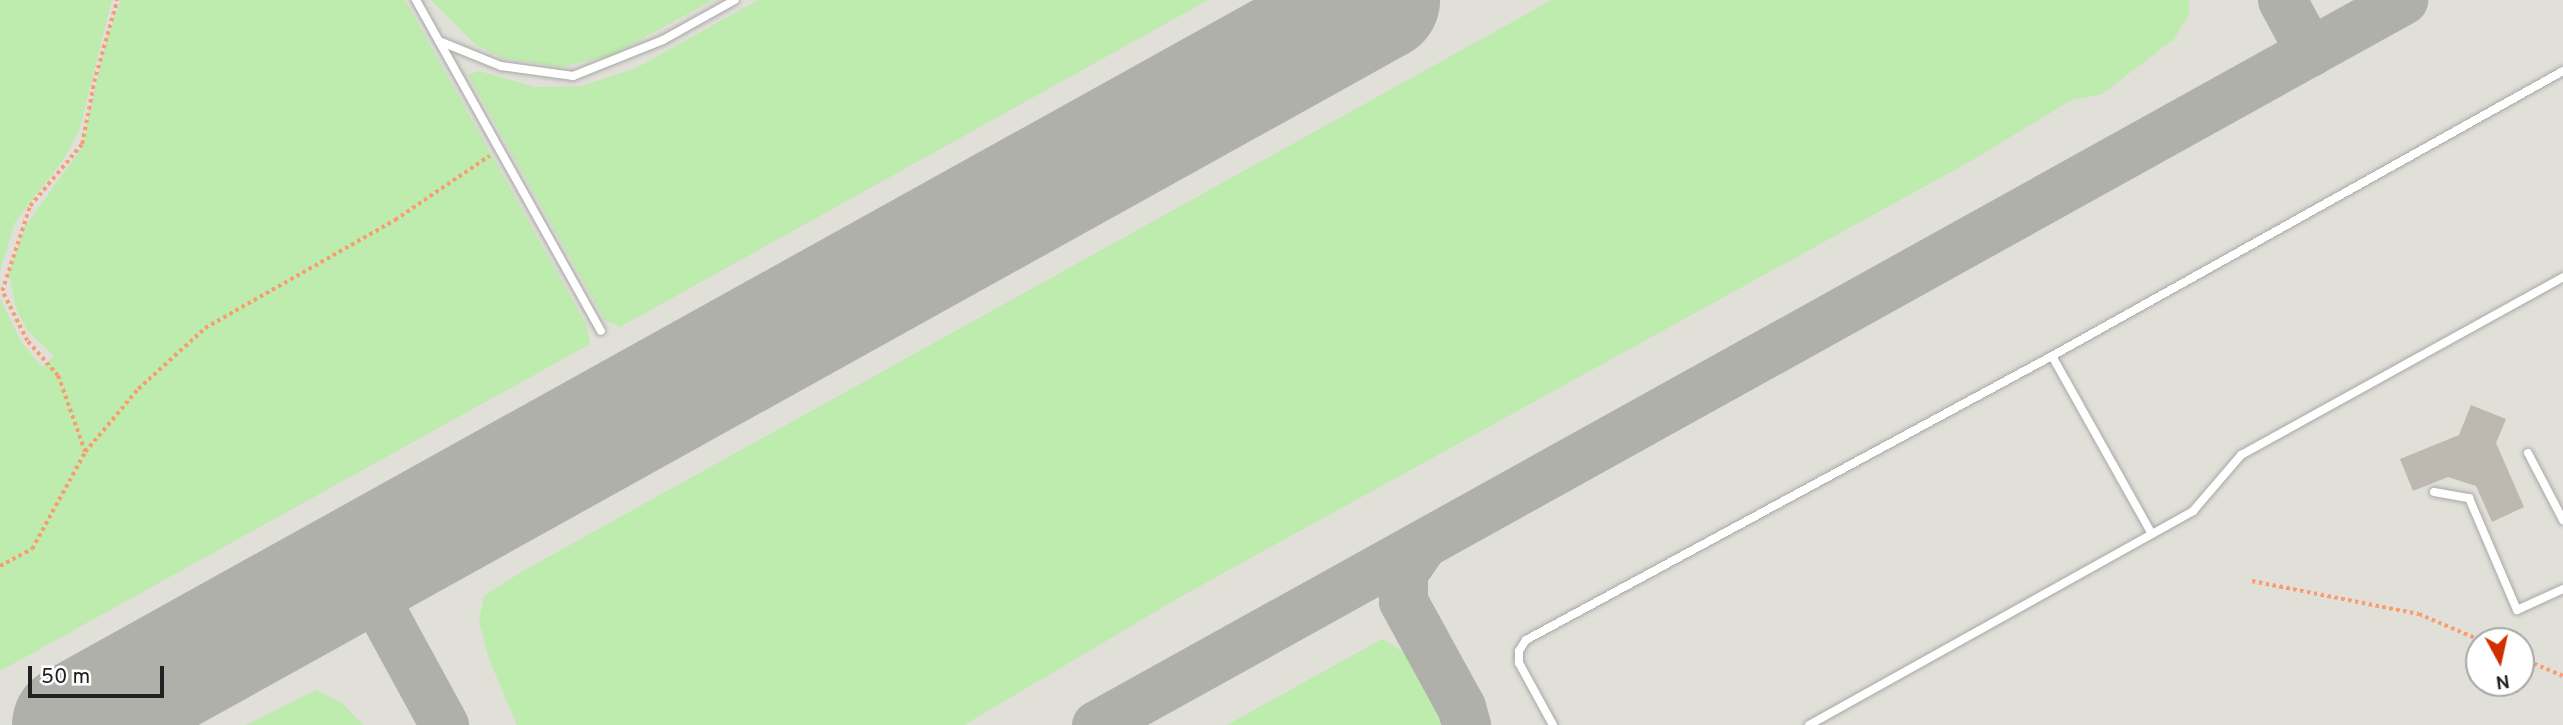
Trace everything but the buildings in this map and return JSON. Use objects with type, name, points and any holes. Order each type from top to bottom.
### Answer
[{"type":"lane","points":[[416,0],[601,331]]},
{"type":"lane","points":[[439,41],[501,66],[573,76],[663,40],[735,0]]},
{"type":"lane","points":[[1553,725],[1519,663],[1519,651],[1526,640],[2052,356],[2563,71]]},
{"type":"lane","points":[[1809,725],[2193,511],[2241,455],[2563,277]]},
{"type":"lane","points":[[2052,356],[2152,534]]},
{"type":"lane","points":[[2528,453],[2563,520]]},
{"type":"lane","points":[[2434,492],[2469,498],[2517,610],[2563,589]]},
{"type":"path","points":[[85,452],[58,376],[27,341],[2,291],[30,206],[82,144],[94,82],[117,0]]},
{"type":"path","points":[[0,566],[32,549],[85,452],[138,389],[205,328],[395,220],[499,149]]},
{"type":"path","points":[[2252,581],[2419,614],[2465,634]]},
{"type":"path","points":[[2535,664],[2563,676]]},
{"type":"shaded area","points":[[0,0],[2563,0],[2563,725],[0,725]]},
{"type":"green space","points":[[0,0],[112,0],[80,128],[64,159],[15,222],[0,271]]},
{"type":"green space","points":[[121,0],[405,0],[587,326],[590,344],[0,671],[0,298],[21,342],[42,367],[54,356],[27,330],[16,308],[9,274],[24,228],[81,149],[106,41]]},
{"type":"green space","points":[[431,0],[713,0],[612,55],[561,67],[503,58],[476,45]]},
{"type":"green space","points":[[758,0],[1208,0],[620,327],[605,320],[468,75],[479,71],[535,87],[582,86],[638,67]]},
{"type":"green space","points":[[1552,0],[2189,0],[2189,14],[2174,39],[2102,94],[2071,100],[1976,158],[1180,597],[964,725],[517,725],[489,659],[479,621],[484,596],[523,571]]},
{"type":"green space","points":[[1382,639],[1405,653],[1434,702],[1440,725],[1227,725]]},
{"type":"green space","points":[[316,690],[343,704],[363,725],[246,725]]},
{"type":"taxiway","points":[[2282,0],[2310,52]]},
{"type":"taxiway","points":[[1096,725],[2403,0]]},
{"type":"taxiway","points":[[1423,544],[1403,573],[1403,601],[1461,707],[1466,725]]},
{"type":"taxiway","points":[[358,567],[444,725]]},
{"type":"runway","points":[[73,725],[1379,0]]}]
